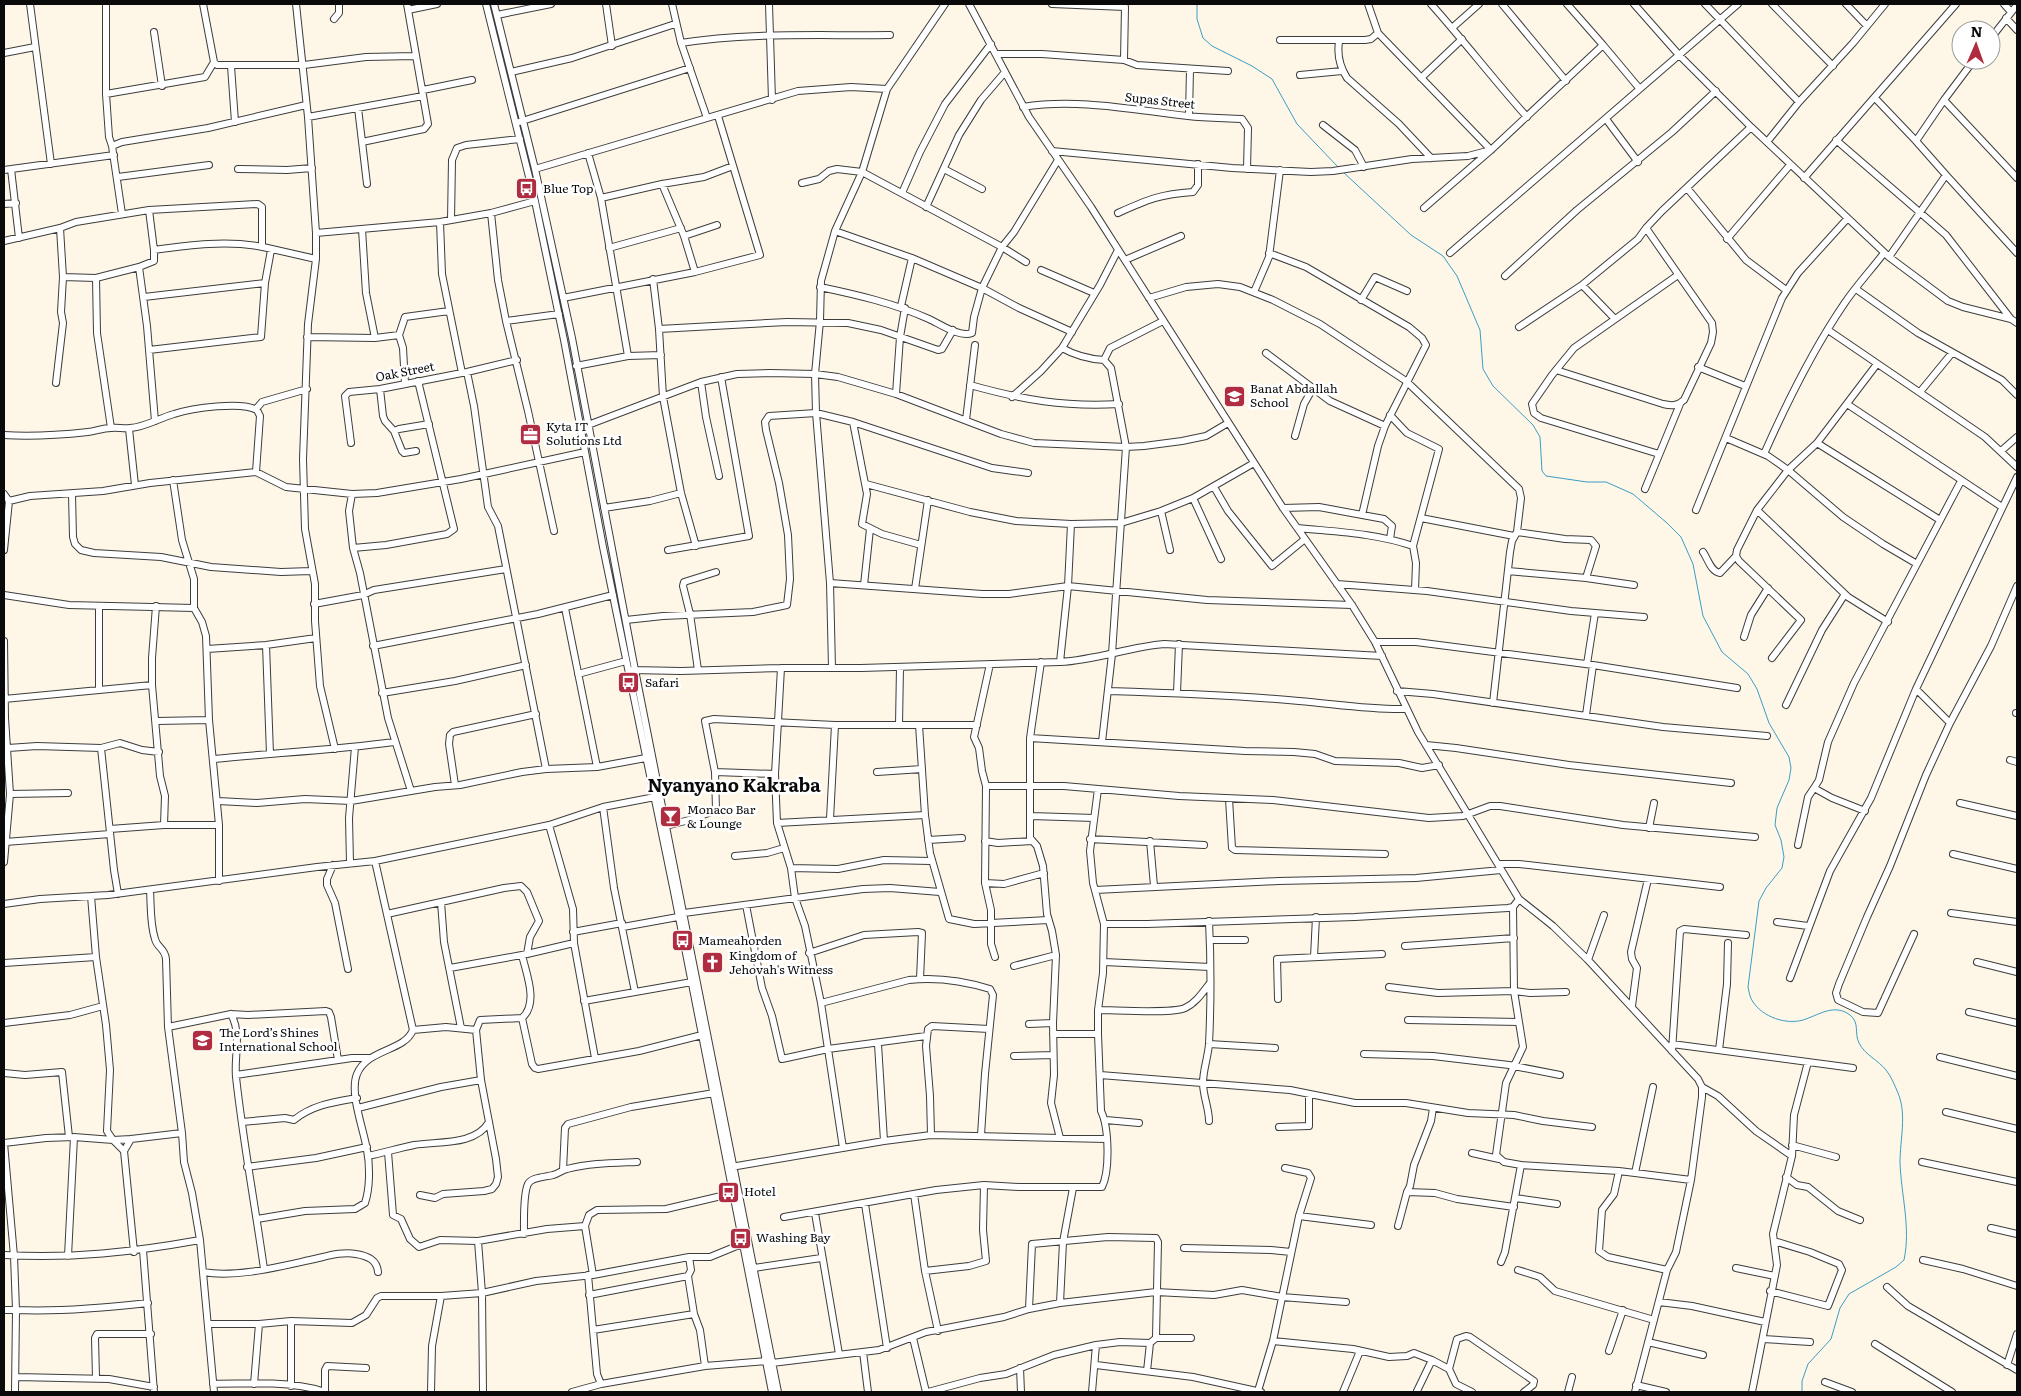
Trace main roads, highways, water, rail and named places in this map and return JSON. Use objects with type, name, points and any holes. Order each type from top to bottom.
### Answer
[{"type":"waterway","points":[[1197,4],[1197,19],[1203,38],[1212,46],[1252,66],[1272,79],[1297,124],[1338,167]]},
{"type":"waterway","points":[[1343,172],[1411,235],[1443,256],[1457,276],[1480,330],[1483,369],[1493,386],[1533,425],[1540,437],[1542,471],[1546,476],[1587,482],[1606,482],[1633,494],[1681,537],[1693,564],[1703,616],[1722,652],[1748,674],[1757,689],[1769,723],[1789,757],[1791,768],[1789,780],[1777,808],[1775,825],[1781,840],[1784,857],[1782,868],[1766,888],[1759,901],[1748,987],[1749,993],[1753,1002],[1763,1012],[1782,1020],[1803,1020],[1826,1011],[1838,1010],[1850,1015],[1855,1021],[1859,1043],[1888,1072],[1901,1101],[1903,1118],[1900,1162],[1906,1235],[1904,1260],[1896,1267],[1849,1294],[1840,1308],[1831,1339],[1808,1364],[1802,1381],[1802,1392]]},
{"type":"place","name":"Blue Top","points":[[527,189]]},
{"type":"place","name":"Banat Abdallah School","points":[[1234,396]]},
{"type":"place","name":"Kyta IT Solutions Ltd","points":[[530,434]]},
{"type":"place","name":"Safari","points":[[629,683]]},
{"type":"place","name":"Monaco Bar & Lounge","points":[[671,817]]},
{"type":"place","name":"Mameahorden","points":[[682,941]]},
{"type":"place","name":"Kingdom of Jehovah's Witness","points":[[713,963]]},
{"type":"place","name":"The Lord’s Shines International School","points":[[203,1040]]},
{"type":"place","name":"Hotel","points":[[728,1192]]},
{"type":"place","name":"Washing Bay","points":[[740,1238]]},
{"type":"district","name":"Nyanyano Kakraba","points":[[734,786]]}]
